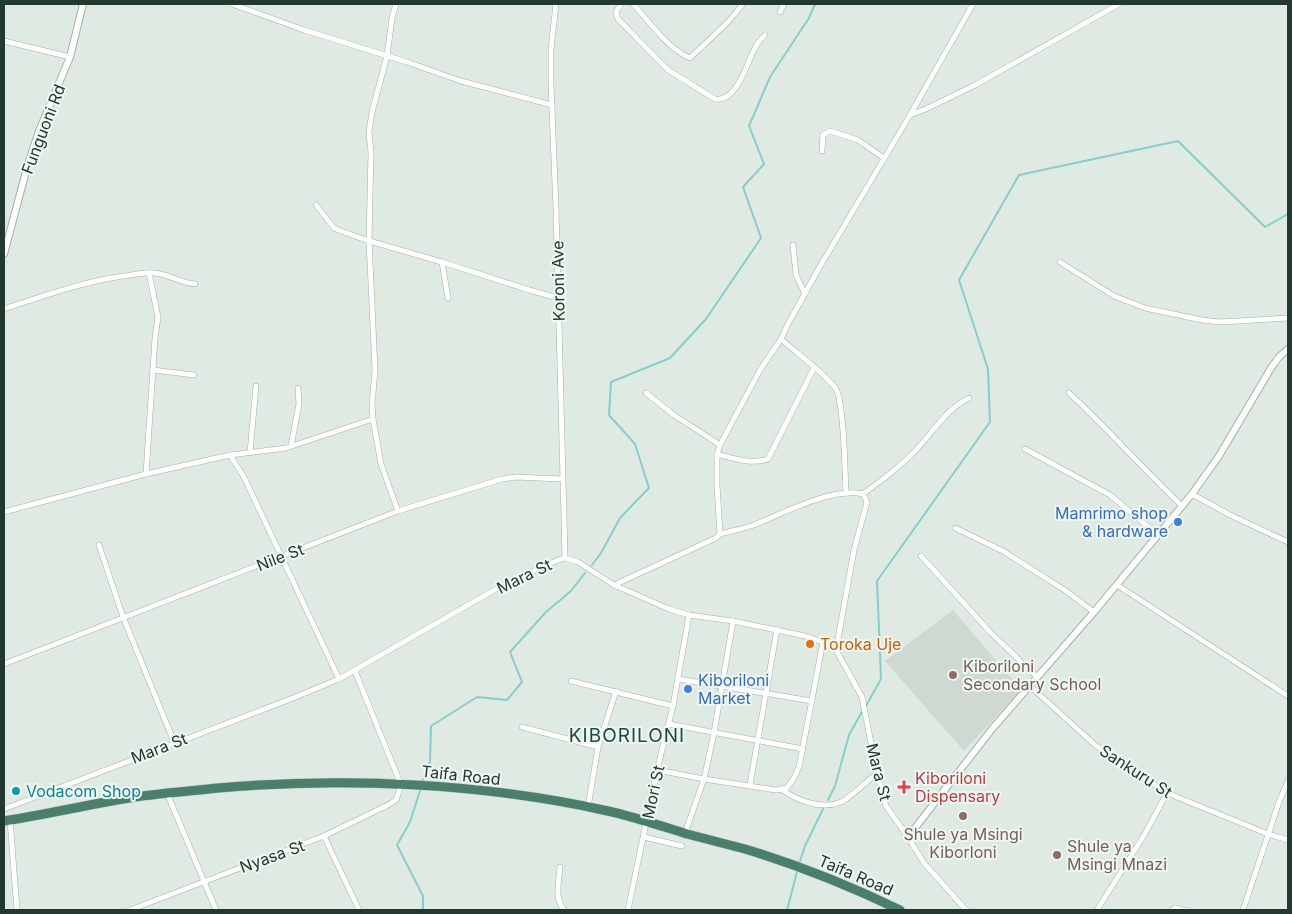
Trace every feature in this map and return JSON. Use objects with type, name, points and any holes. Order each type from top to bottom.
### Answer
[{"type":"highway","name":"Taifa Road","points":[[7,821],[136,797],[266,785],[401,785],[465,789],[606,810],[646,820],[803,869],[900,910]]},
{"type":"street","name":"Funguoni Rd","points":[[4,254],[28,164],[39,131],[70,57],[83,4]]},
{"type":"street","points":[[232,4],[304,30],[461,81],[552,105]]},
{"type":"street","points":[[396,4],[392,18],[387,56],[369,127],[371,153],[369,241],[375,358],[373,419],[381,464],[398,511]]},
{"type":"street","name":"Koroni Ave","points":[[556,4],[551,49],[565,558]]},
{"type":"street","points":[[621,4],[616,12],[617,17],[664,66],[673,74],[714,99],[719,100],[735,88],[742,78],[756,46],[765,36]]},
{"type":"street","points":[[633,4],[663,37],[690,58],[728,22],[743,4]]},
{"type":"street","points":[[780,12],[784,4]]},
{"type":"street","points":[[720,534],[716,485],[717,454],[720,445],[760,370],[781,339],[805,294],[973,4]]},
{"type":"street","points":[[910,115],[977,84],[1119,4]]},
{"type":"street","points":[[4,41],[70,57]]},
{"type":"street","points":[[822,151],[823,135],[830,131],[858,140],[884,158]]},
{"type":"street","points":[[316,205],[334,228],[369,241],[558,298]]},
{"type":"street","points":[[793,245],[796,275],[805,294]]},
{"type":"street","points":[[442,262],[448,298]]},
{"type":"street","points":[[1060,262],[1114,296],[1145,308],[1220,322],[1288,318]]},
{"type":"street","points":[[146,474],[158,317],[149,273]]},
{"type":"street","points":[[4,309],[93,281],[149,273],[160,274],[178,281],[195,284]]},
{"type":"street","points":[[781,339],[832,385],[839,395],[846,493]]},
{"type":"street","points":[[908,837],[986,736],[1117,585],[1192,494],[1235,430],[1271,368],[1288,349]]},
{"type":"street","points":[[717,454],[747,460],[764,461],[768,459],[814,368]]},
{"type":"street","points":[[153,370],[194,375]]},
{"type":"street","points":[[250,452],[256,386]]},
{"type":"street","points":[[291,446],[299,404],[298,388]]},
{"type":"street","points":[[646,393],[674,415],[720,445]]},
{"type":"street","points":[[1069,393],[1108,429],[1152,478],[1182,506]]},
{"type":"street","points":[[614,585],[716,538],[720,534],[750,526],[814,501],[846,493],[863,494],[900,466],[924,442],[950,409],[969,398]]},
{"type":"street","points":[[4,512],[146,474],[230,455],[291,446],[373,419]]},
{"type":"street","points":[[1025,449],[1110,494],[1158,535]]},
{"type":"street","points":[[230,455],[244,477],[340,679]]},
{"type":"street","name":"Nile St","points":[[4,664],[398,511],[502,479],[516,477],[562,479]]},
{"type":"street","points":[[836,650],[854,550],[868,502],[863,494]]},
{"type":"street","points":[[1192,494],[1232,516],[1288,542]]},
{"type":"street","points":[[955,528],[1003,551],[1066,591],[1094,612]]},
{"type":"street","points":[[99,546],[123,617],[174,742]]},
{"type":"street","points":[[921,556],[991,633],[1037,677]]},
{"type":"street","name":"Mara St","points":[[4,809],[340,679],[503,585],[565,558],[578,562],[614,585],[669,609],[689,615],[733,620],[777,630],[823,642],[836,650],[862,697],[866,709],[876,774],[886,806],[924,863],[966,910]]},
{"type":"street","points":[[1117,585],[1288,696]]},
{"type":"street","name":"Mori St","points":[[628,910],[657,770],[673,706],[689,615]]},
{"type":"street","points":[[685,833],[704,779],[714,733],[733,620]]},
{"type":"street","points":[[750,785],[777,630]]},
{"type":"street","points":[[657,770],[776,790],[787,788],[799,767],[823,642]]},
{"type":"street","points":[[355,671],[401,785]]},
{"type":"street","points":[[678,679],[812,701]]},
{"type":"street","points":[[571,681],[673,706]]},
{"type":"street","name":"Sankuru St","points":[[1030,686],[1094,745],[1167,793],[1268,834],[1288,840]]},
{"type":"street","points":[[588,808],[598,747],[616,691]]},
{"type":"street","points":[[668,724],[803,749]]},
{"type":"street","points":[[522,727],[598,747]]},
{"type":"street","points":[[781,789],[808,803],[836,804],[844,800],[876,774]]},
{"type":"street","points":[[1243,910],[1279,802],[1288,781]]},
{"type":"street","name":"Nyasa St","points":[[130,910],[324,836],[388,806],[396,800],[401,785]]},
{"type":"street","points":[[167,793],[216,910]]},
{"type":"street","points":[[1097,910],[1143,837],[1167,793]]},
{"type":"street","points":[[7,821],[17,910]]},
{"type":"street","points":[[324,836],[359,910]]},
{"type":"street","points":[[644,837],[682,846]]},
{"type":"street","points":[[560,867],[558,897],[560,906],[564,910]]},
{"type":"street","points":[[1172,910],[1174,908],[1184,910]]},
{"type":"shaded area","name":"Kiboriloni Secondary School","points":[[953,610],[1021,690],[964,751],[885,661]]},
{"type":"waterway","points":[[592,565],[601,553],[620,518],[649,488],[635,444],[609,415],[611,382],[670,358],[706,319],[761,238],[743,187],[764,164],[749,126],[770,77],[809,18],[815,4]]},
{"type":"waterway","points":[[866,706],[881,679],[877,581],[990,422],[988,369],[959,280],[1019,175],[1178,141],[1265,227],[1288,214]]},
{"type":"waterway","points":[[423,780],[430,762],[431,726],[477,697],[507,700],[522,682],[510,652],[546,612],[571,591],[585,573]]},
{"type":"waterway","points":[[828,800],[835,786],[849,735],[863,710]]},
{"type":"waterway","points":[[420,791],[410,822],[397,845],[423,896],[423,910]]},
{"type":"waterway","points":[[800,861],[823,809]]},
{"type":"waterway","points":[[787,910],[797,872]]},
{"type":"place","name":"Mamrimo shop & hardware","points":[[1178,522]]},
{"type":"place","name":"Toroka Uje","points":[[810,644]]},
{"type":"place","name":"Kiboriloni Secondary School","points":[[953,675]]},
{"type":"place","name":"Kiboriloni Market","points":[[688,689]]},
{"type":"place","name":"Kiboriloni Dispensary","points":[[904,787]]},
{"type":"place","name":"Vodacom Shop","points":[[16,791]]},
{"type":"place","name":"Shule ya Msingi Kiborloni","points":[[963,816]]},
{"type":"place","name":"Shule ya Msingi Mnazi","points":[[1057,855]]},
{"type":"district","name":"KIBORILONI","points":[[627,735]]}]
